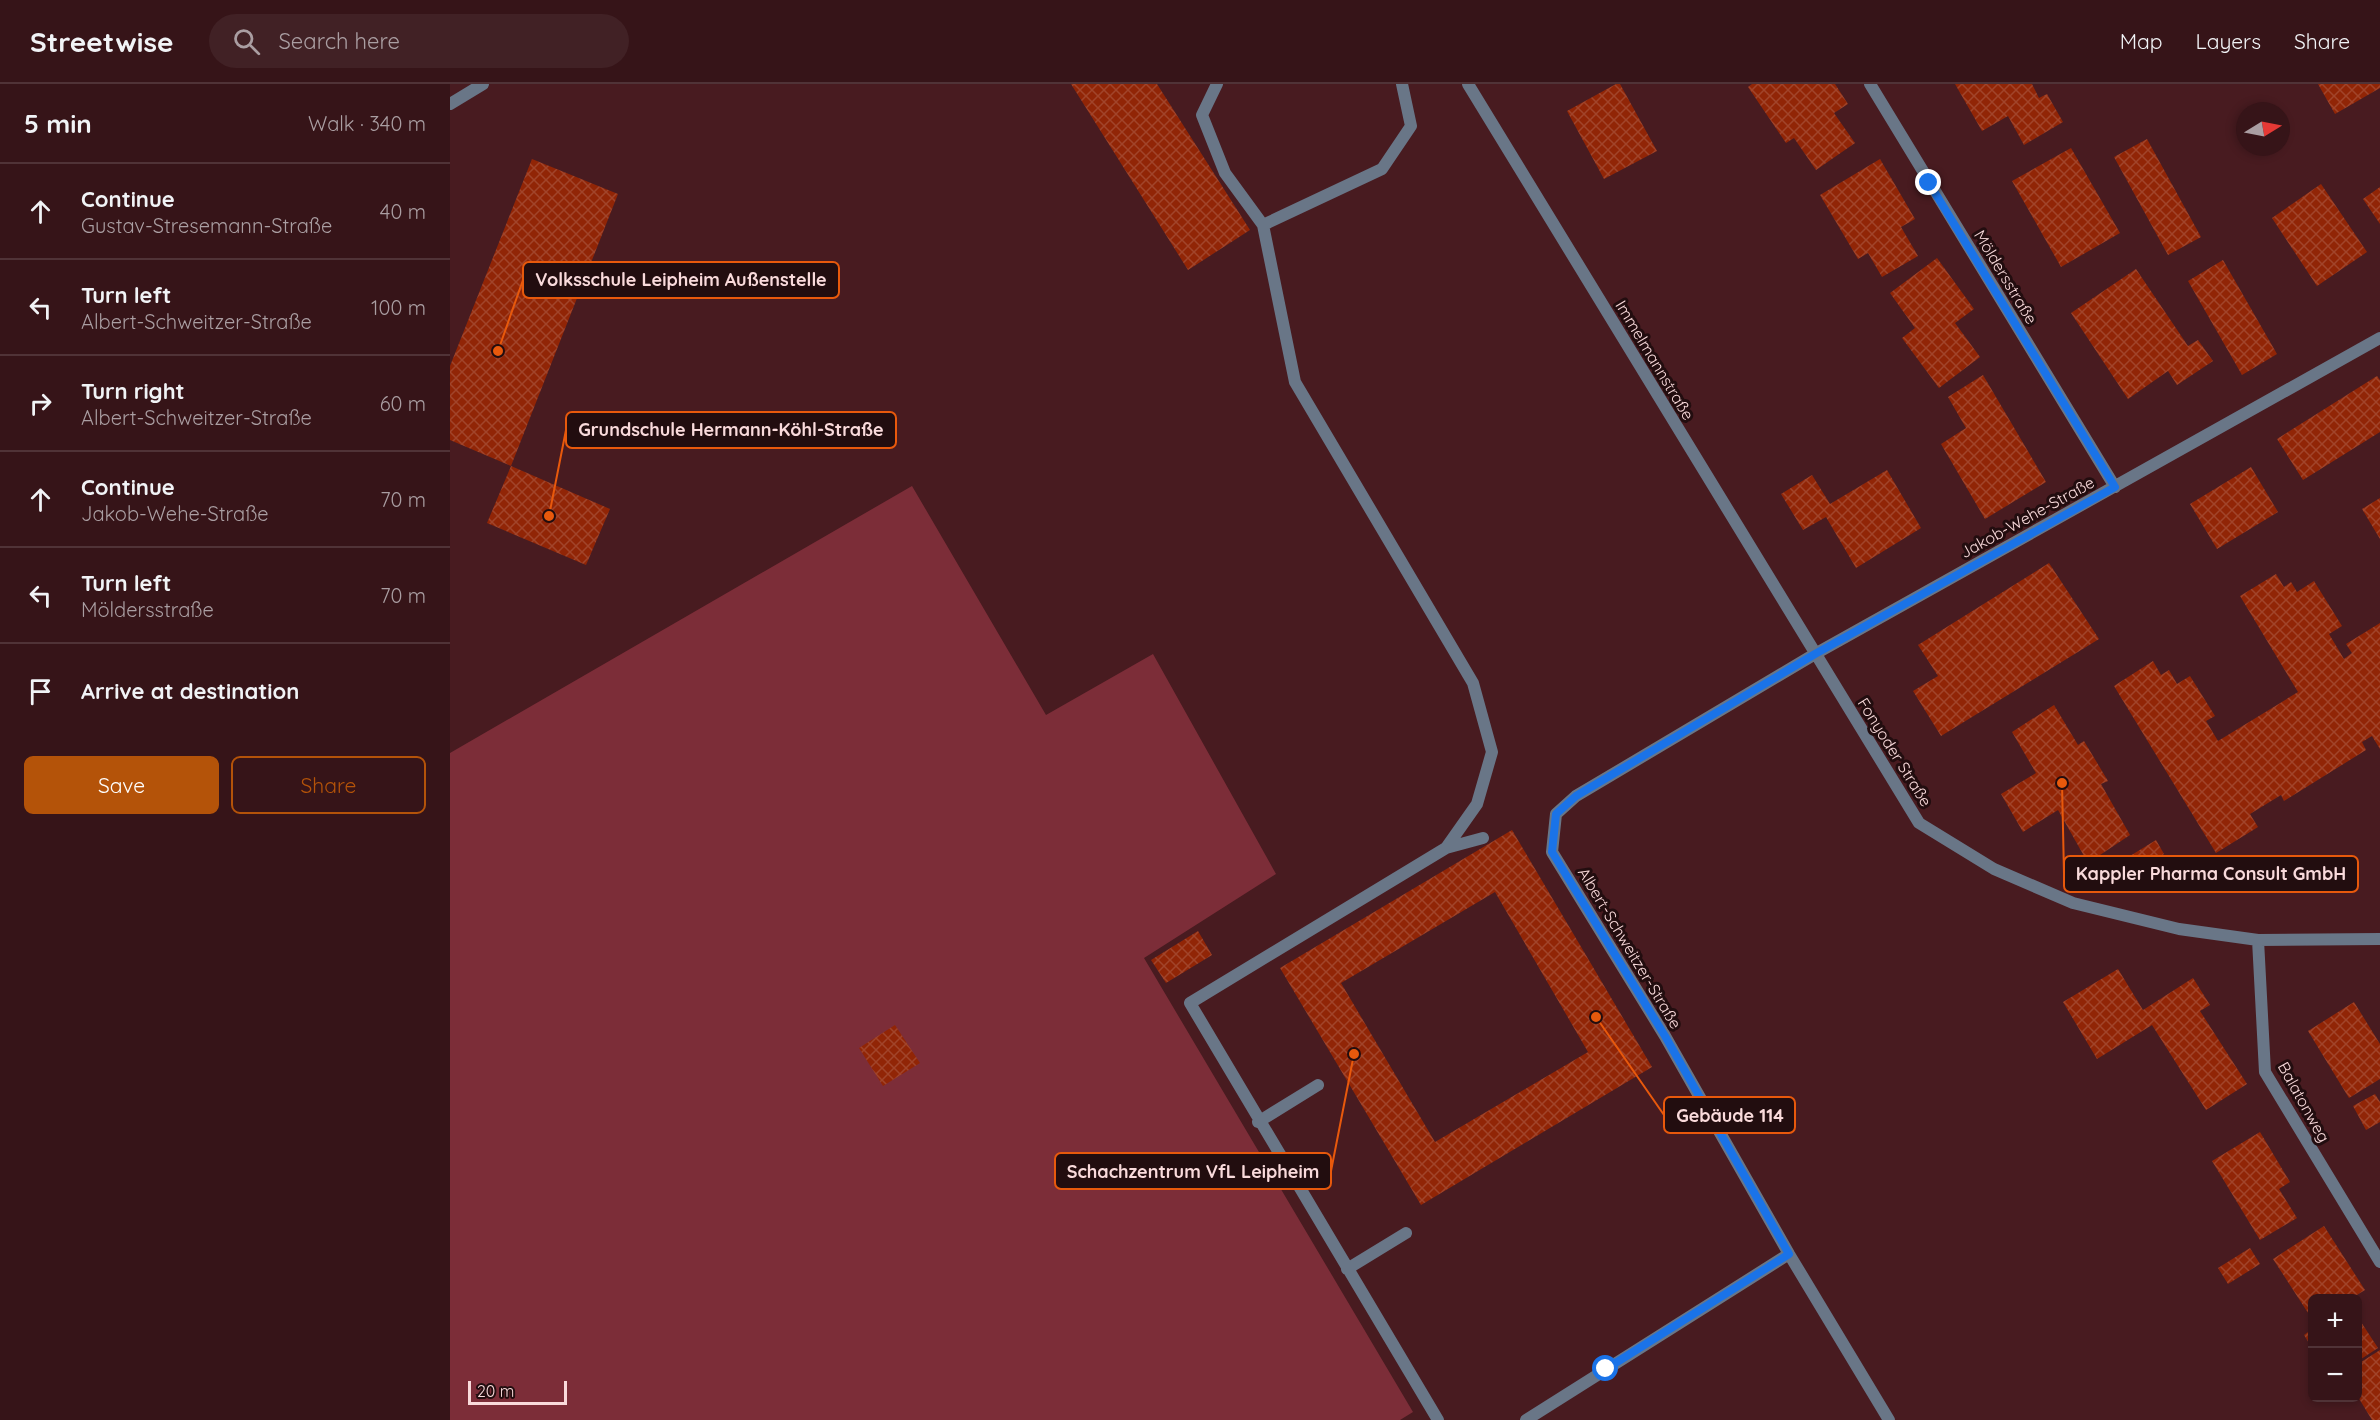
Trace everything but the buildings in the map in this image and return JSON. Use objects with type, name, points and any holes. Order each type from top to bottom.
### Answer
[{"type":"street","points":[[450,104],[483,84]]},
{"type":"street","points":[[1217,84],[1202,115],[1225,173],[1263,225],[1295,382],[1473,683],[1492,752],[1477,804],[1446,848]]},
{"type":"street","points":[[1263,225],[1382,169],[1411,126],[1402,84]]},
{"type":"street","name":"Immelmannstraße","points":[[1468,84],[1815,654]]},
{"type":"street","name":"Möldersstraße","points":[[1870,84],[2115,487]]},
{"type":"street","name":"Jakob-Wehe-Straße","points":[[1815,654],[2380,338]]},
{"type":"street","name":"Fonyoder Straße","points":[[1815,654],[1919,823],[1994,869],[2073,903],[2179,929],[2258,940],[2380,939]]},
{"type":"street","name":"Albert-Schweitzer-Straße","points":[[1815,654],[1576,796],[1556,814],[1552,852],[1665,1036],[1789,1254],[1889,1420]]},
{"type":"street","points":[[1438,1420],[1258,1122],[1190,1003],[1446,848],[1483,838]]},
{"type":"street","name":"Balatonweg","points":[[2258,940],[2265,1072],[2380,1262]]},
{"type":"street","points":[[1258,1122],[1318,1085]]},
{"type":"street","points":[[1347,1269],[1406,1233]]},
{"type":"street","points":[[1526,1420],[1789,1254]]},
{"type":"shaded area","points":[[912,486],[1046,715],[1153,654],[1276,874],[1144,958],[1413,1412],[1400,1420],[450,1420],[450,753]]},
{"type":"place","name":"Volksschule Leipheim Außenstelle","points":[[498,351]]},
{"type":"place","name":"Grundschule Hermann-Köhl-Straße","points":[[549,516]]},
{"type":"place","name":"Kappler Pharma Consult GmbH","points":[[2062,783]]},
{"type":"place","name":"Gebäude 114","points":[[1596,1017]]},
{"type":"place","name":"Schachzentrum VfL Leipheim","points":[[1354,1054]]},
{"type":"route","points":[[1606,1369],[1789,1254],[1665,1036],[1552,852],[1556,814],[1576,796],[1815,654],[2115,487],[1929,183]]}]
